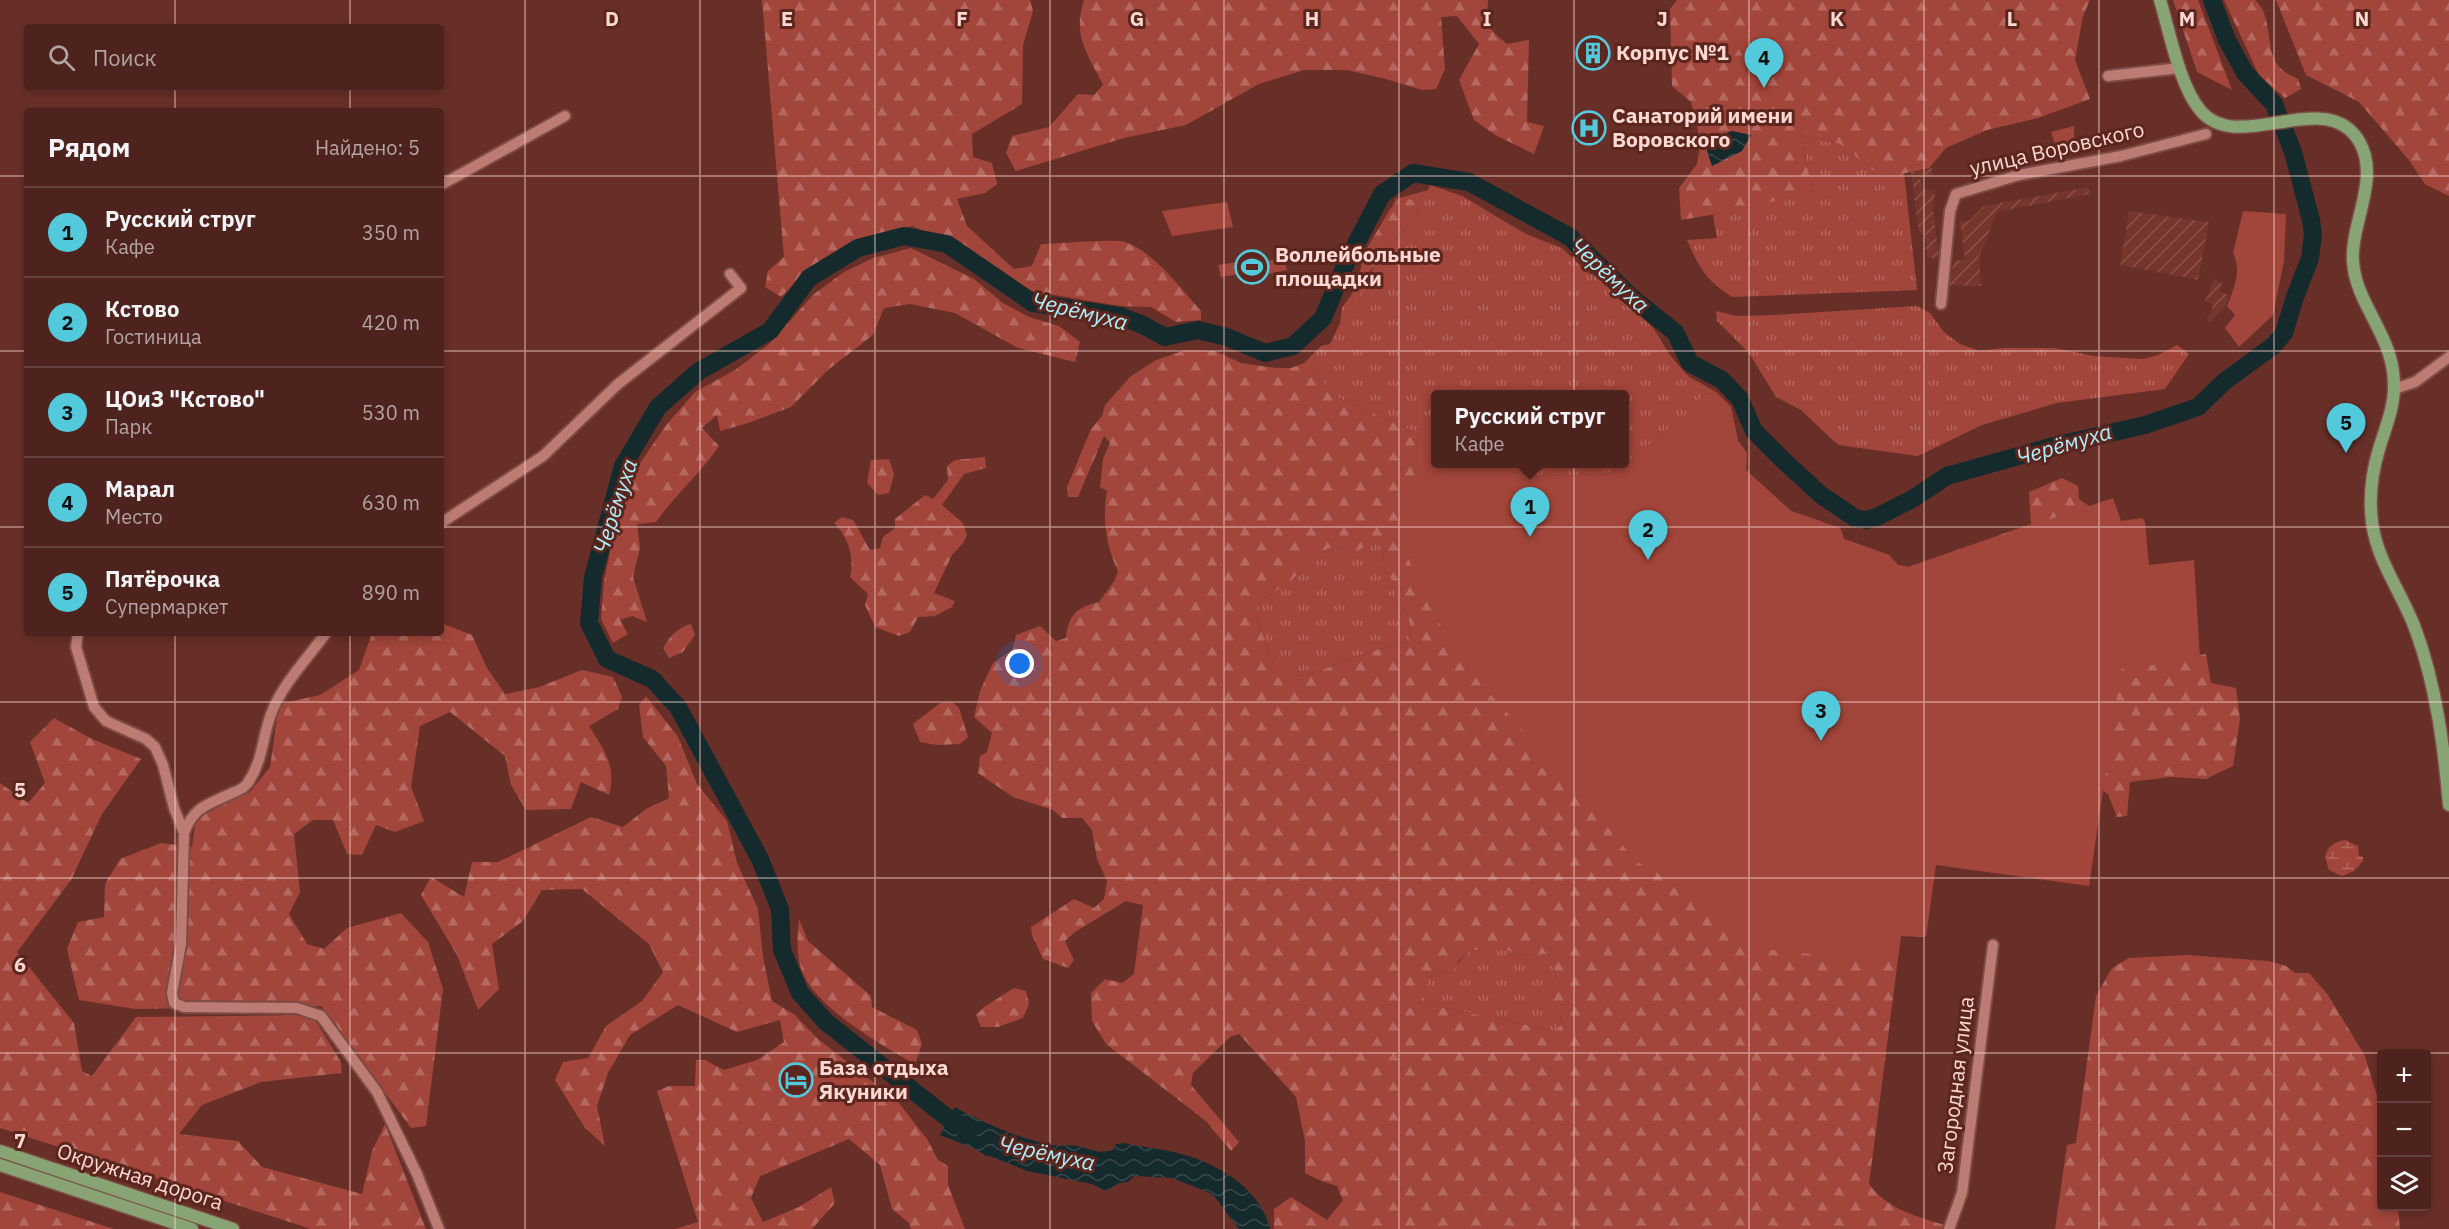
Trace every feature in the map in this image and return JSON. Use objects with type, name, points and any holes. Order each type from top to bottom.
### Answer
[{"type":"main road","points":[[2160,0],[2190,96],[2208,118],[2222,125],[2242,126],[2323,119],[2340,123],[2355,135],[2363,150],[2365,188],[2353,246],[2354,271],[2386,342],[2392,361],[2394,389],[2391,409],[2375,464],[2371,494],[2372,522],[2383,561],[2410,615],[2422,647],[2442,745],[2449,805]]},
{"type":"main road","name":"Окружная дорога","points":[[0,1151],[233,1229]]},
{"type":"main road","name":"Окружная дорога","points":[[0,1165],[192,1229]]},
{"type":"street","points":[[2108,76],[2180,68]]},
{"type":"street","points":[[444,182],[565,116]]},
{"type":"street","name":"улица Воровского","points":[[1941,304],[1950,211],[1956,194],[2019,176],[2121,156],[2206,134]]},
{"type":"street","points":[[444,521],[543,456],[618,384],[741,288],[730,274]]},
{"type":"street","points":[[2394,389],[2415,382],[2449,357]]},
{"type":"street","points":[[78,636],[76,647],[94,706],[106,721],[146,739],[155,747],[163,765],[174,808],[184,833]]},
{"type":"street","points":[[324,636],[286,686],[271,714],[261,758],[245,787],[198,810],[189,820],[184,833],[181,944],[172,993],[174,1003],[184,1007],[297,1008],[321,1016],[377,1092],[417,1174],[439,1229]]},
{"type":"street","name":"Загородная улица","points":[[1949,1229],[1962,1193],[1993,945]]},
{"type":"shaded area","points":[[1932,168],[1933,175],[1920,178],[1924,190],[1935,190],[1933,210],[1939,258],[1927,258],[1925,234],[1919,234],[1911,172]]},
{"type":"shaded area","points":[[2088,187],[2090,194],[1997,212],[1979,258],[1981,286],[1948,285],[1954,261],[1965,260],[1960,221],[1969,221],[1984,206]]},
{"type":"shaded area","points":[[2129,211],[2209,222],[2198,280],[2120,265]]},
{"type":"shaded area","points":[[2214,279],[2222,283],[2219,291],[2229,295],[2226,305],[2210,323],[2206,318],[2210,315],[2213,305],[2205,301]]},
{"type":"green space","points":[[762,0],[1030,0],[1033,11],[1023,45],[1022,104],[972,134],[973,157],[992,163],[997,184],[985,193],[957,199],[967,226],[1014,269],[1032,266],[1041,244],[1125,242],[1146,254],[1166,272],[1201,311],[1201,320],[1176,322],[1151,307],[1120,306],[1031,291],[1012,283],[955,243],[912,226],[880,234],[830,259],[800,278],[781,297],[765,287],[768,271],[784,257]]},
{"type":"green space","points":[[1084,0],[1488,0],[1488,21],[1495,34],[1507,44],[1529,40],[1527,122],[1544,126],[1534,154],[1495,135],[1474,120],[1459,80],[1479,44],[1457,16],[1441,17],[1445,69],[1436,89],[1422,90],[1347,70],[1304,70],[1259,84],[1186,125],[1124,138],[1016,171],[1006,153],[1012,136],[1049,127],[1078,94],[1094,95],[1103,85],[1083,44],[1080,24]]},
{"type":"green space","points":[[1677,0],[2090,0],[2083,16],[2075,60],[2090,99],[2038,118],[1987,130],[1946,148],[1929,168],[1883,178],[1840,144],[1800,135],[1813,191],[1744,209],[1681,220],[1679,188],[1697,164],[1700,146],[1691,102],[1672,86],[1670,9]]},
{"type":"green space","points":[[2173,0],[2198,0],[2232,90],[2197,72]]},
{"type":"green space","points":[[2224,0],[2255,0],[2265,16],[2276,62],[2283,70],[2298,79],[2301,89],[2285,98],[2259,75]]},
{"type":"green space","points":[[2276,0],[2449,0],[2449,196],[2425,184],[2408,159],[2359,102],[2306,75]]},
{"type":"green space","points":[[1759,29],[1770,49],[1745,58],[1731,40]]},
{"type":"green space","points":[[2074,126],[2074,153],[2058,154],[2051,132]]},
{"type":"green space","points":[[1800,135],[1840,144],[1883,177],[1904,173],[1917,290],[1732,297],[1715,285],[1704,273],[1687,240],[1717,238],[1713,215],[1813,191]]},
{"type":"green space","points":[[1430,185],[1462,196],[1526,234],[1562,248],[1587,272],[1612,285],[1619,300],[1630,306],[1654,329],[1669,354],[1688,376],[1716,392],[1703,395],[1686,415],[1629,460],[1629,390],[1431,390],[1431,439],[1330,394],[1321,379],[1304,363],[1321,346],[1330,344],[1340,323],[1342,308],[1351,295],[1353,299],[1358,295],[1379,262],[1378,251],[1389,246],[1405,229],[1413,225],[1418,216],[1417,205],[1407,199],[1393,206],[1396,199],[1428,190]]},
{"type":"green space","points":[[1407,199],[1417,205],[1418,216],[1413,225],[1405,229],[1389,246],[1378,251],[1379,262],[1369,272],[1359,298],[1353,299],[1351,295],[1358,281],[1364,253],[1389,211],[1393,206]]},
{"type":"green space","points":[[1227,202],[1233,227],[1172,236],[1162,211]]},
{"type":"green space","points":[[2243,211],[2286,214],[2284,261],[2273,315],[2239,347],[2225,328],[2235,315],[2227,306],[2236,280],[2237,266],[2233,253]]},
{"type":"green space","points":[[911,248],[974,279],[1003,303],[1029,317],[1059,326],[1080,342],[1075,362],[1018,348],[955,313],[910,304],[884,308],[873,335],[829,369],[791,407],[720,431],[717,415],[702,428],[719,446],[656,522],[637,524],[640,548],[633,577],[647,622],[632,616],[620,620],[628,634],[613,643],[601,619],[604,581],[618,513],[640,463],[667,424],[695,392],[735,370],[768,345],[814,294],[844,272],[873,258]]},
{"type":"green space","name":"Воллейбольные площадки","points":[[1283,257],[1287,270],[1260,276],[1247,273],[1221,277],[1218,265],[1244,261],[1258,264]]},
{"type":"green space","points":[[1917,306],[1930,313],[1944,332],[1960,344],[1980,351],[2002,348],[2055,348],[2094,356],[2143,359],[2158,355],[2177,345],[2189,354],[2165,389],[2057,403],[1982,425],[1918,456],[1838,445],[1801,410],[1776,397],[1749,353],[1717,321],[1716,311],[1737,316]]},
{"type":"green space","points":[[1186,350],[1215,351],[1241,363],[1276,368],[1291,368],[1304,363],[1321,379],[1330,394],[1431,439],[1431,468],[1500,468],[1514,473],[1543,476],[1602,474],[1620,468],[1629,468],[1629,460],[1686,415],[1703,395],[1716,392],[1731,407],[1738,441],[1747,453],[1746,470],[1791,511],[1840,528],[1844,539],[1889,555],[1898,565],[1908,567],[2031,524],[2029,492],[2062,478],[2078,486],[2079,499],[2129,534],[1942,659],[1923,937],[1901,936],[1869,1184],[1876,1193],[1893,1206],[1944,1225],[1942,1229],[1274,1229],[1274,1209],[1291,1197],[1327,1220],[1343,1200],[1337,1186],[1305,1173],[1305,1141],[1296,1097],[1239,1034],[1230,1037],[1193,1073],[1191,1085],[1239,1142],[1231,1151],[1206,1121],[1106,1044],[1092,1021],[1091,993],[1105,979],[1122,983],[1134,974],[1143,905],[1126,901],[1075,932],[1065,941],[1074,960],[1068,968],[1043,959],[1032,935],[1031,927],[1074,899],[1094,908],[1104,899],[1107,881],[1097,859],[1092,830],[1082,818],[1062,818],[1053,810],[1013,797],[978,773],[980,756],[987,752],[992,733],[974,717],[980,691],[993,663],[1013,649],[1016,635],[1040,626],[1056,641],[1066,638],[1069,623],[1075,613],[1085,606],[1099,602],[1115,580],[1118,571],[1111,552],[1105,522],[1107,491],[1100,487],[1103,459],[1110,443],[1104,436],[1078,497],[1068,497],[1067,487],[1091,429],[1102,416],[1105,405],[1131,376],[1156,360]],"holes":[[[1368,538],[1377,538],[1386,549],[1380,566],[1391,578],[1397,601],[1409,617],[1410,641],[1364,654],[1305,676],[1296,675],[1289,670],[1275,670],[1257,619],[1260,601],[1290,582],[1302,562],[1329,548],[1342,550],[1348,559],[1363,547]],[[1483,948],[1499,948],[1526,956],[1546,954],[1555,961],[1555,978],[1550,988],[1547,1009],[1560,1016],[1562,1023],[1555,1031],[1426,1004],[1422,992],[1430,977],[1439,971],[1448,973],[1456,971],[1457,962],[1468,952]]]},
{"type":"green space","points":[[1716,392],[1731,407],[1738,441],[1747,453],[1746,470],[1791,511],[1840,528],[1844,539],[1889,555],[1898,565],[1908,567],[2113,498],[2121,521],[2142,518],[2145,522],[2149,565],[2194,560],[2200,659],[2121,669],[2089,886],[1936,865],[1926,937],[1897,935],[1894,962],[1760,949],[1661,875],[1635,861],[1596,812],[1456,656],[1410,563],[1396,509],[1422,460],[1413,453],[1422,435],[1431,439],[1431,468],[1500,468],[1514,473],[1543,476],[1602,474],[1620,468],[1629,468],[1629,460],[1686,415],[1703,395]]},
{"type":"green space","points":[[985,457],[986,468],[964,474],[942,505],[963,523],[967,535],[952,555],[934,593],[955,601],[952,607],[935,616],[918,617],[910,632],[899,636],[875,627],[865,605],[868,594],[850,577],[852,562],[847,541],[834,523],[842,517],[853,520],[870,550],[880,548],[883,537],[895,528],[895,519],[925,495],[933,499],[948,480],[947,466],[955,460]]},
{"type":"green space","points":[[889,459],[894,474],[889,493],[878,495],[867,483],[871,460]]},
{"type":"green space","points":[[1500,468],[1620,468],[1602,474],[1543,476],[1514,473]]},
{"type":"green space","points":[[1368,538],[1377,538],[1386,548],[1380,566],[1392,578],[1397,601],[1409,617],[1410,641],[1364,654],[1305,676],[1296,675],[1289,670],[1275,670],[1257,619],[1260,601],[1290,582],[1301,562],[1329,548],[1342,550]]},
{"type":"green space","points":[[444,624],[472,635],[487,668],[505,694],[539,687],[582,670],[613,677],[622,697],[618,709],[589,726],[608,759],[611,776],[609,795],[581,782],[571,809],[526,810],[511,785],[505,756],[450,712],[420,726],[411,787],[424,821],[395,832],[376,825],[362,855],[347,854],[333,820],[313,820],[294,834],[300,892],[289,914],[307,944],[324,949],[347,928],[401,913],[428,942],[443,989],[426,1126],[411,1128],[321,1006],[135,1009],[79,1000],[67,949],[78,922],[104,917],[105,884],[120,859],[161,843],[192,847],[196,818],[250,792],[270,767],[279,704],[320,695],[359,670],[371,636],[444,636]]},
{"type":"green space","points":[[691,624],[695,635],[683,652],[669,658],[663,648],[678,630]]},
{"type":"green space","points":[[2206,654],[2211,683],[2236,688],[2240,719],[2233,766],[2206,779],[2170,777],[2130,782],[2127,816],[2117,817],[2108,794],[2091,783],[1928,696]]},
{"type":"green space","points":[[646,696],[678,737],[697,784],[727,821],[737,863],[758,909],[763,957],[772,1001],[795,1015],[817,1038],[898,1102],[927,1139],[938,1160],[948,1166],[948,1185],[965,1229],[911,1229],[909,1223],[892,1209],[880,1165],[849,1139],[760,1176],[751,1198],[763,1222],[799,1207],[831,1187],[835,1203],[812,1229],[675,1229],[698,1222],[657,1091],[669,1086],[695,1086],[696,1060],[705,1060],[724,1070],[757,1060],[784,1042],[780,1020],[737,1032],[678,1005],[630,1035],[608,1073],[597,1106],[605,1146],[585,1128],[555,1080],[563,1062],[588,1058],[606,1026],[642,1001],[663,972],[649,944],[582,889],[542,890],[523,921],[492,944],[499,989],[478,1010],[457,955],[421,895],[431,877],[464,897],[472,862],[498,862],[591,817],[623,827],[646,809],[669,798],[666,766],[643,737],[639,705]]},
{"type":"green space","points":[[952,702],[959,708],[968,737],[960,744],[937,745],[920,742],[913,724],[940,703]]},
{"type":"green space","points":[[54,718],[92,739],[141,759],[102,814],[71,880],[17,952],[74,1023],[82,1071],[92,1076],[136,1017],[312,1015],[341,1062],[342,1073],[261,1082],[202,1105],[179,1134],[238,1141],[262,1167],[362,1194],[372,1151],[385,1124],[426,1229],[311,1229],[0,1128],[0,783],[28,803],[45,783],[30,742]]},
{"type":"green space","points":[[2345,840],[2358,846],[2359,856],[2363,857],[2363,861],[2354,871],[2342,876],[2329,870],[2325,857],[2332,845]]},
{"type":"green space","points":[[799,919],[808,941],[871,996],[872,1007],[917,1030],[922,1044],[915,1064],[853,1025],[822,1000],[811,987],[803,974],[799,961]]},
{"type":"green space","points":[[1483,948],[1499,948],[1526,956],[1546,954],[1555,961],[1555,978],[1550,988],[1562,1023],[1555,1031],[1426,1004],[1422,992],[1430,977],[1439,971],[1448,973],[1468,952]]},
{"type":"green space","points":[[2187,955],[2268,961],[2286,966],[2295,973],[2309,973],[2328,995],[2365,1056],[2377,1096],[2377,1211],[2398,1211],[2400,1229],[2055,1229],[2067,1145],[2076,1143],[2096,996],[2112,968],[2129,958]]},
{"type":"green space","points":[[1014,988],[1026,991],[1029,1004],[1023,1018],[998,1027],[981,1027],[976,1015],[984,1007]]},
{"type":"green space","points":[[0,1192],[114,1229],[0,1229]]},
{"type":"water","points":[[1732,131],[1751,135],[1742,151],[1712,166],[1707,151],[1712,138]]},
{"type":"water","name":"Черёмуха","points":[[955,1107],[999,1128],[1050,1145],[1074,1145],[1105,1151],[1114,1149],[1116,1144],[1124,1143],[1189,1156],[1219,1169],[1246,1188],[1265,1214],[1270,1229],[1239,1229],[1215,1197],[1172,1178],[1134,1176],[1128,1182],[1119,1183],[1106,1191],[1092,1184],[1027,1171],[987,1156],[940,1135]]},
{"type":"waterway","name":"Черёмуха","points":[[969,1131],[949,1119],[826,1022],[800,993],[782,950],[780,909],[760,859],[678,707],[652,679],[607,659],[589,623],[593,577],[623,466],[658,407],[699,371],[770,331],[809,278],[858,248],[904,236],[947,244],[1033,303],[1120,316],[1165,337],[1198,330],[1227,337],[1265,353],[1293,346],[1323,318],[1346,263],[1382,194],[1413,173],[1469,182],[1570,237],[1631,297],[1675,332],[1690,363],[1722,380],[1740,399],[1754,431],[1782,459],[1821,495],[1855,518],[1866,520],[1877,517],[1914,498],[1947,476],[2054,446],[2145,425],[2198,407],[2225,381],[2273,346],[2284,333],[2310,258],[2313,234],[2311,220],[2293,152],[2274,104],[2245,73],[2227,40],[2212,0]]},
{"type":"place","name":"Корпус №1","points":[[1593,53]]},
{"type":"place","name":"Марал","points":[[1764,88]]},
{"type":"place","name":"Санаторий имени Воровского","points":[[1589,128]]},
{"type":"place","name":"Воллейбольные площадки","points":[[1252,267]]},
{"type":"place","name":"Пятёрочка","points":[[2346,453]]},
{"type":"place","name":"Русский струг","points":[[1530,537]]},
{"type":"place","name":"Кстово","points":[[1648,560]]},
{"type":"place","name":"ЦОиЗ \"Кстово\"","points":[[1821,741]]},
{"type":"place","name":"База отдыха Якуники","points":[[796,1080]]}]
